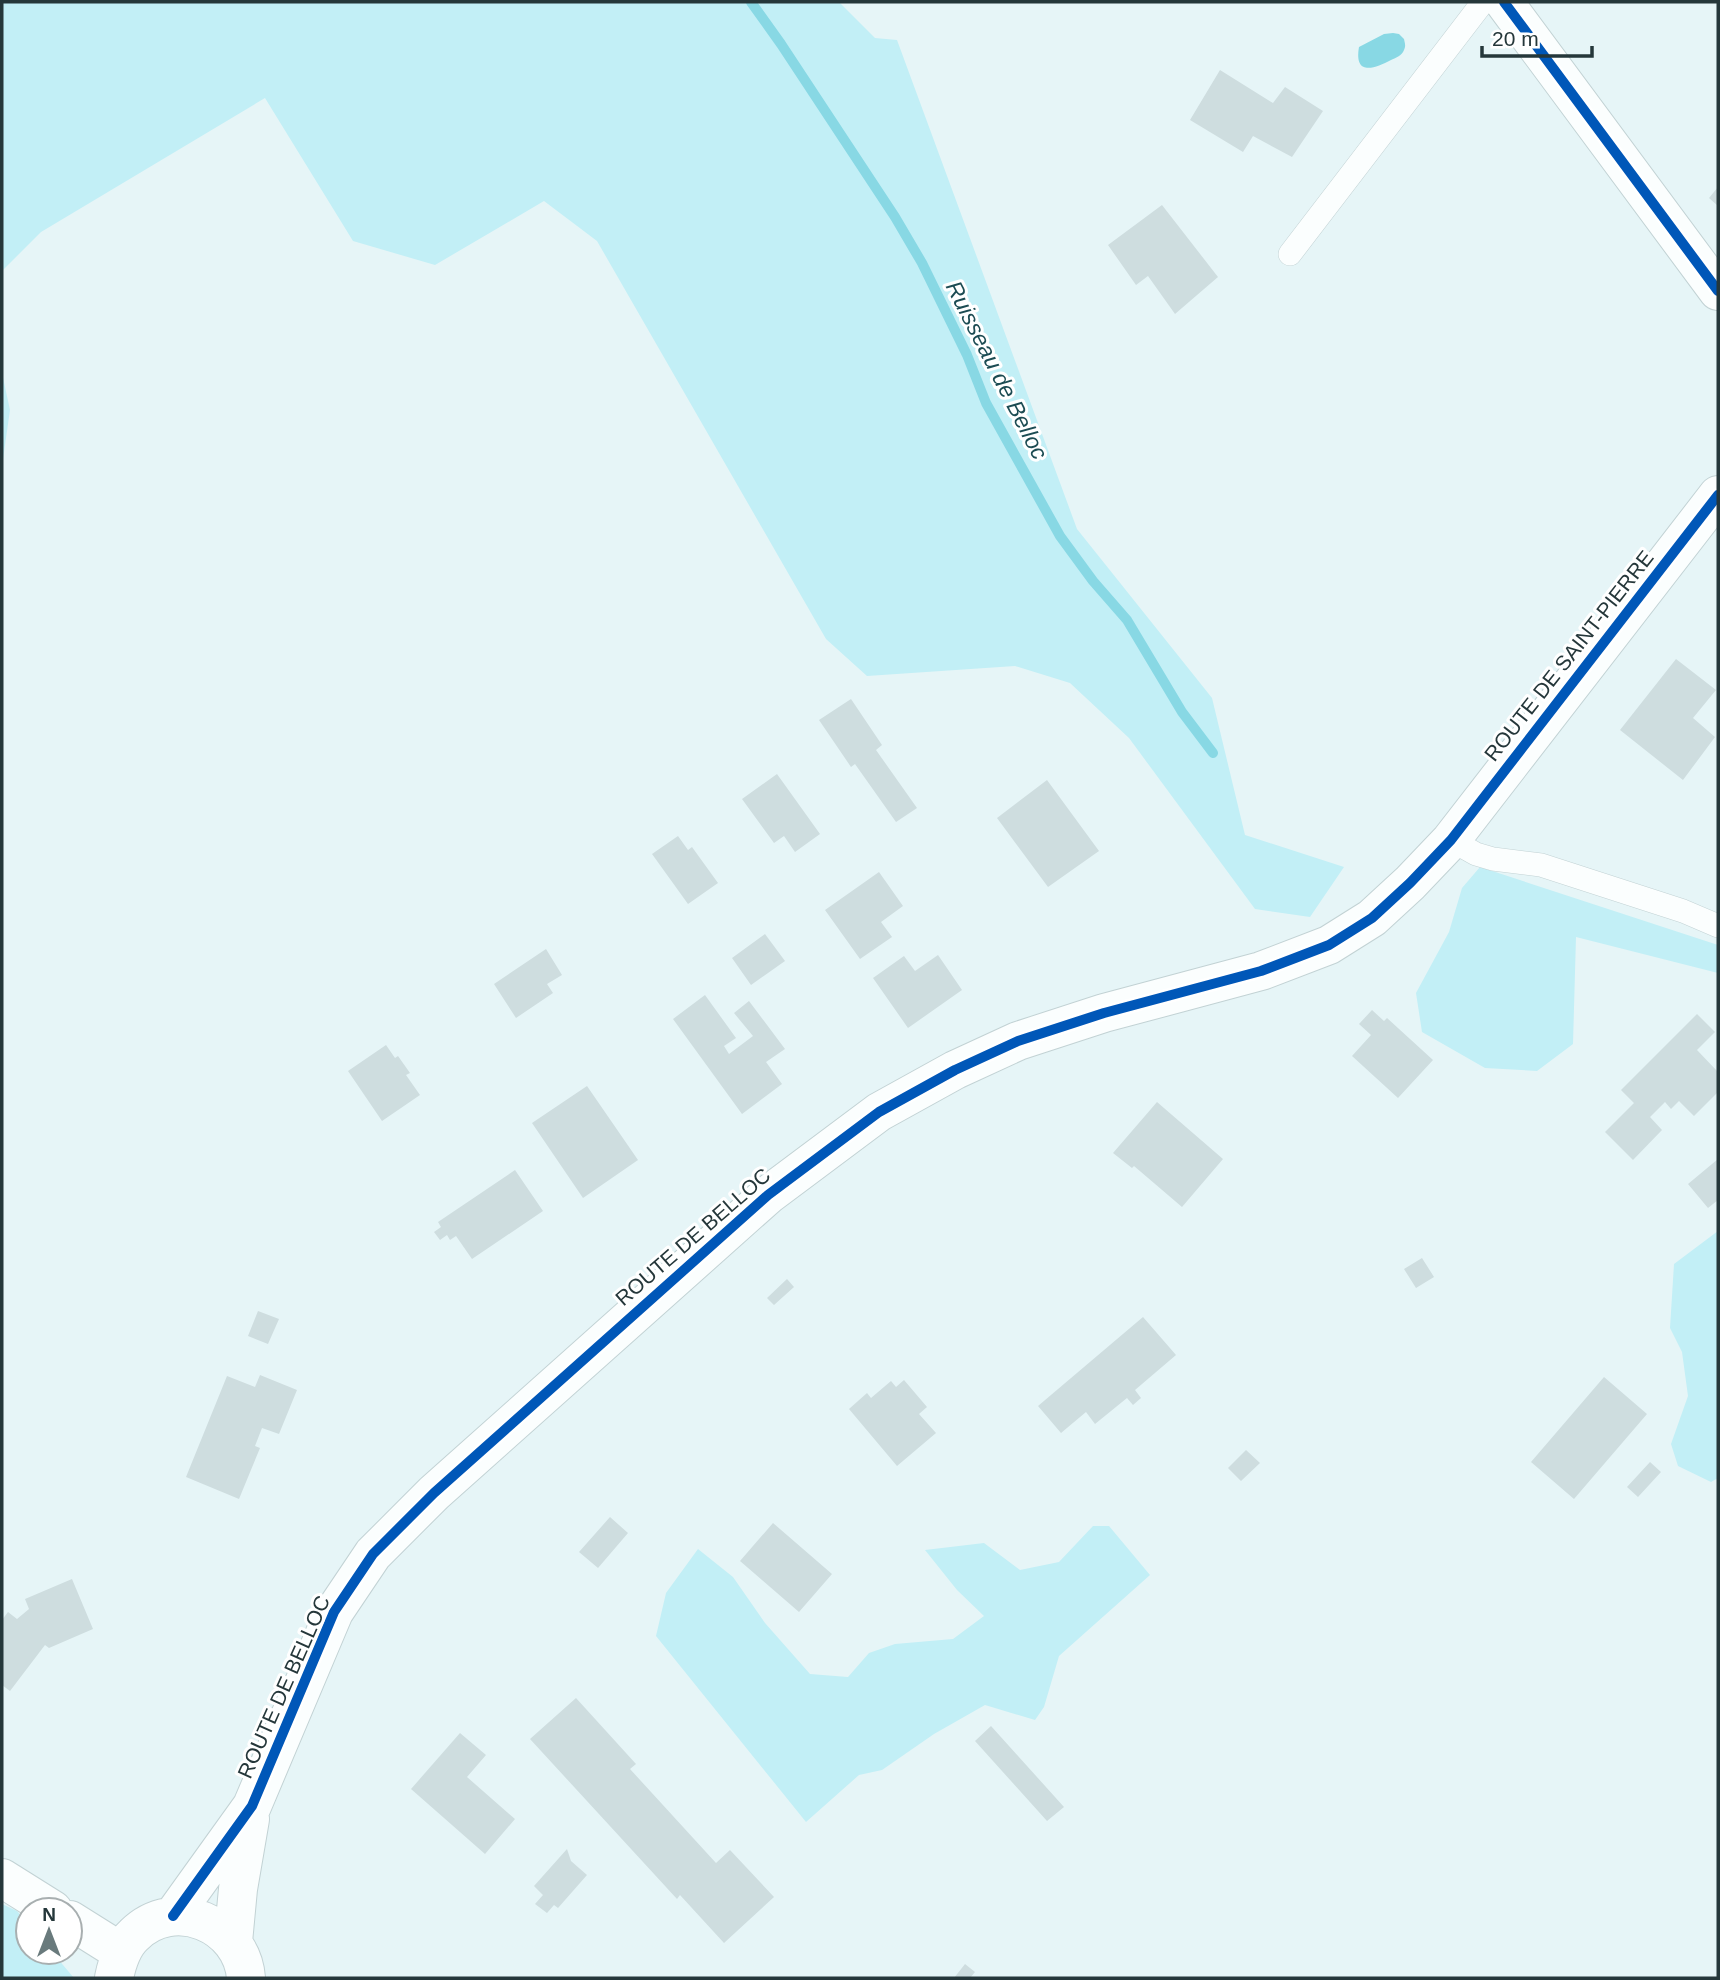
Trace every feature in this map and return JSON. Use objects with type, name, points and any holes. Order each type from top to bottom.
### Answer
[{"type":"street","points":[[1504,2],[1718,291]]},
{"type":"street","name":"ROUTE DE SAINT-PIERRE","points":[[1451,840],[1718,495]]},
{"type":"street","name":"ROUTE DE BELLOC","points":[[118,1965],[134,1934],[152,1922],[173,1916],[252,1806],[334,1612],[373,1554],[434,1493],[768,1195],[879,1112],[954,1070],[1018,1041],[1104,1013],[1261,971],[1329,944],[1372,918],[1451,840]]},
{"type":"street","name":"ROUTE DE BELLOC","points":[[246,1978],[243,1960],[233,1942],[238,1889],[252,1806]]},
{"type":"street","points":[[2,1878],[31,1896]]},
{"type":"street","points":[[173,1916],[190,1916],[206,1921],[221,1930],[233,1942]]},
{"type":"street","points":[[84,1933],[118,1965]]},
{"type":"lane","points":[[1290,254],[1483,2]]},
{"type":"lane","points":[[1451,840],[1476,854],[1541,865],[1683,911],[1718,926]]},
{"type":"shaded area","points":[[2,2],[839,2],[875,38],[897,40],[1077,529],[1212,698],[1245,835],[1344,867],[1310,917],[1255,909],[1129,738],[1070,683],[1015,666],[867,676],[826,639],[597,241],[544,201],[435,265],[353,241],[265,98],[41,232],[2,271]]},
{"type":"shaded area","points":[[2,373],[10,410],[2,466]]},
{"type":"shaded area","points":[[1480,867],[1718,945],[1718,973],[1576,937],[1573,1044],[1537,1071],[1485,1068],[1422,1032],[1416,993],[1449,932],[1462,888]]},
{"type":"shaded area","points":[[1718,1231],[1718,1478],[1711,1482],[1678,1466],[1671,1444],[1688,1396],[1682,1352],[1670,1328],[1674,1264]]},
{"type":"shaded area","points":[[1093,1526],[1109,1526],[1150,1575],[1059,1656],[1044,1707],[1035,1720],[985,1705],[934,1734],[882,1770],[859,1775],[806,1822],[656,1636],[666,1593],[698,1549],[733,1577],[765,1623],[810,1674],[848,1677],[869,1653],[895,1644],[953,1639],[984,1616],[957,1590],[925,1550],[984,1543],[1020,1570],[1059,1562]]},
{"type":"shaded area","points":[[2,1904],[14,1910],[14,1966],[64,1966],[74,1978],[2,1978]]},
{"type":"water","points":[[1393,33],[1404,39],[1402,54],[1378,66],[1362,66],[1358,56],[1359,47],[1384,34]]},
{"type":"building","points":[[1220,70],[1273,103],[1285,87],[1323,111],[1292,157],[1253,136],[1243,152],[1190,120]]},
{"type":"building","points":[[1718,187],[1718,206],[1709,198]]},
{"type":"building","points":[[1162,205],[1218,277],[1175,314],[1148,276],[1136,285],[1108,245]]},
{"type":"building","points":[[1676,659],[1716,690],[1693,718],[1715,737],[1683,780],[1620,730]]},
{"type":"building","points":[[851,699],[882,745],[876,750],[917,808],[896,822],[855,764],[851,767],[819,720]]},
{"type":"building","points":[[777,774],[820,834],[795,852],[784,836],[774,843],[742,799]]},
{"type":"building","points":[[1047,780],[1099,851],[1048,887],[997,818]]},
{"type":"building","points":[[678,836],[688,850],[692,847],[718,883],[688,904],[652,854]]},
{"type":"building","points":[[879,872],[903,906],[881,922],[892,937],[860,959],[825,910]]},
{"type":"building","points":[[765,934],[785,961],[751,985],[732,958]]},
{"type":"building","points":[[546,949],[562,975],[547,984],[553,993],[516,1018],[494,984]]},
{"type":"building","points":[[938,955],[962,990],[908,1028],[873,978],[904,956],[915,971]]},
{"type":"building","points":[[705,995],[736,1038],[724,1046],[729,1054],[753,1036],[734,1013],[749,1001],[785,1049],[766,1062],[782,1084],[742,1114],[673,1019]]},
{"type":"building","points":[[1372,1010],[1384,1021],[1387,1018],[1433,1060],[1398,1098],[1352,1056],[1371,1035],[1359,1024]]},
{"type":"building","points":[[1697,1014],[1715,1032],[1697,1050],[1718,1072],[1718,1092],[1694,1116],[1679,1101],[1671,1109],[1665,1102],[1650,1117],[1662,1130],[1633,1160],[1605,1132],[1634,1103],[1621,1090]]},
{"type":"building","points":[[386,1045],[410,1073],[406,1075],[420,1095],[382,1121],[348,1071]]},
{"type":"building","points":[[587,1086],[638,1160],[583,1198],[532,1123]]},
{"type":"building","points":[[1157,1102],[1223,1159],[1182,1207],[1134,1166],[1132,1168],[1113,1153]]},
{"type":"building","points":[[1718,1159],[1718,1200],[1708,1208],[1688,1184]]},
{"type":"building","points":[[515,1170],[543,1211],[472,1259],[456,1236],[450,1240],[447,1235],[440,1240],[434,1232],[441,1227],[438,1222]]},
{"type":"building","points":[[1422,1258],[1434,1277],[1416,1288],[1404,1269]]},
{"type":"building","points":[[787,1279],[794,1287],[774,1305],[767,1298]]},
{"type":"building","points":[[258,1311],[279,1319],[268,1344],[248,1336]]},
{"type":"building","points":[[1143,1317],[1176,1355],[1135,1390],[1141,1398],[1133,1405],[1127,1398],[1095,1424],[1086,1412],[1061,1433],[1038,1406]]},
{"type":"building","points":[[260,1375],[297,1390],[279,1434],[262,1428],[255,1446],[260,1448],[239,1499],[186,1477],[227,1376],[255,1387]]},
{"type":"building","points":[[1604,1377],[1647,1414],[1574,1499],[1531,1462]]},
{"type":"building","points":[[904,1380],[927,1407],[919,1414],[936,1433],[897,1466],[849,1409],[867,1393],[871,1398],[891,1381],[896,1387]]},
{"type":"building","points":[[1246,1450],[1260,1463],[1241,1481],[1228,1468]]},
{"type":"building","points":[[1650,1462],[1661,1472],[1638,1497],[1627,1487]]},
{"type":"building","points":[[610,1517],[628,1533],[598,1568],[579,1552]]},
{"type":"building","points":[[773,1523],[832,1574],[799,1612],[740,1561]]},
{"type":"building","points":[[72,1579],[93,1629],[49,1648],[45,1645],[10,1691],[2,1685],[2,1620],[8,1612],[17,1619],[29,1609],[25,1599]]},
{"type":"building","points":[[576,1698],[636,1764],[630,1769],[716,1863],[730,1850],[774,1897],[724,1943],[680,1895],[677,1899],[530,1739]]},
{"type":"building","points":[[991,1726],[1064,1807],[1047,1821],[975,1741]]},
{"type":"building","points":[[460,1733],[486,1755],[467,1777],[515,1819],[485,1854],[411,1789]]},
{"type":"building","points":[[567,1849],[571,1861],[587,1875],[558,1908],[554,1905],[547,1913],[535,1904],[543,1895],[534,1886]]},
{"type":"building","points":[[965,1964],[975,1972],[970,1978],[954,1978]]},
{"type":"waterway","name":"Ruisseau de Belloc","points":[[751,2],[895,217],[922,263],[967,355],[986,403],[1060,536],[1093,581],[1127,620],[1182,712],[1213,753]]},
{"type":"cycle path","points":[[1504,2],[1718,291]]},
{"type":"cycle path","points":[[173,1916],[252,1806],[334,1612],[373,1554],[434,1493],[768,1195],[879,1112],[955,1070],[1018,1041],[1104,1013],[1261,971],[1329,945],[1372,918],[1451,840],[1718,495]]}]
